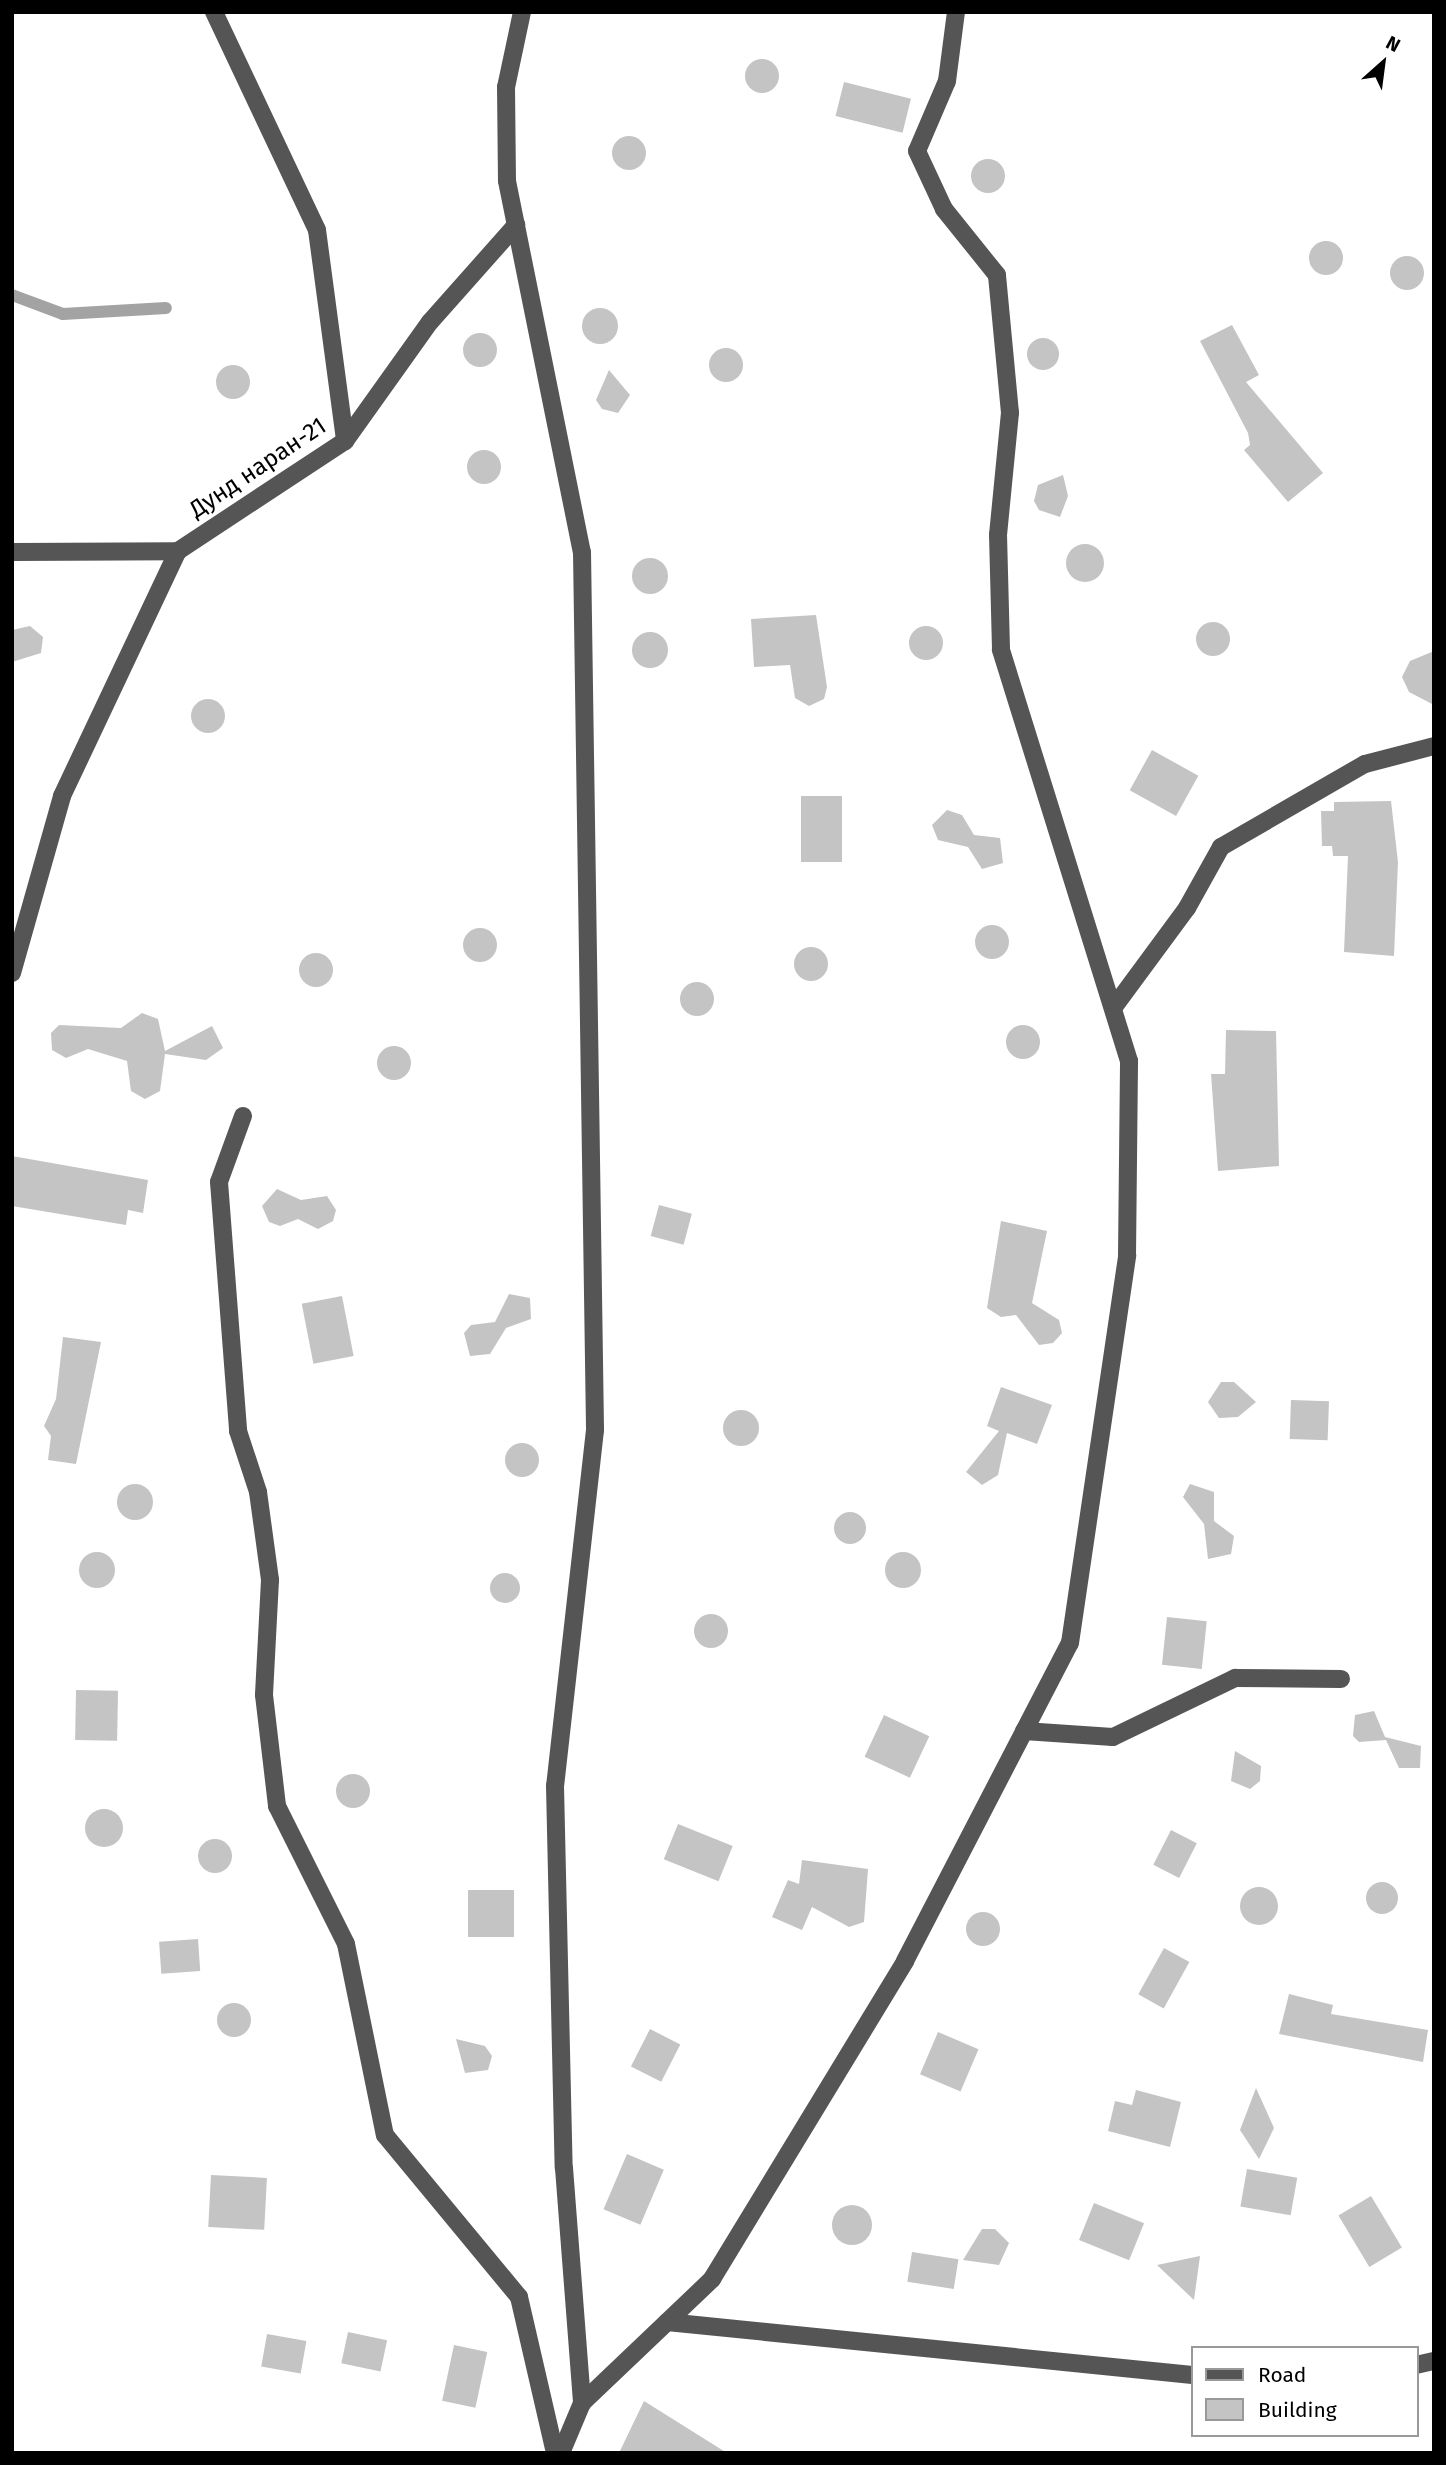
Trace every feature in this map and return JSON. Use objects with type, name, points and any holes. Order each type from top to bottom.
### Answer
[{"type":"street","points":[[214,12],[317,230],[345,441]]},
{"type":"street","points":[[523,12],[506,87],[507,181],[582,552],[595,1430],[555,1786],[564,2168],[582,2403]]},
{"type":"street","points":[[561,2453],[582,2403],[712,2279],[898,1972],[1070,1643],[1127,1255],[1129,1061],[1001,649],[998,535],[1010,413],[997,275],[944,209],[917,151],[947,80],[956,12]]},
{"type":"street","name":"Дунд наран-21","points":[[12,552],[178,551],[345,441],[430,322],[516,225]]},
{"type":"street","points":[[12,973],[62,796],[178,551]]},
{"type":"street","points":[[1114,1007],[1187,908],[1221,847],[1365,764],[1434,746]]},
{"type":"street","points":[[243,1116],[219,1182],[237,1431],[258,1492],[270,1580],[264,1695],[277,1807],[346,1944],[385,2135],[519,2297],[555,2453]]},
{"type":"street","points":[[1024,1731],[1113,1737],[1235,1678],[1341,1679]]},
{"type":"street","points":[[667,2322],[1190,2375]]},
{"type":"building","points":[[762,59],[774,64],[779,76],[774,88],[762,93],[750,88],[745,76],[750,64]]},
{"type":"building","points":[[844,82],[911,99],[902,133],[836,116]]},
{"type":"building","points":[[629,136],[641,141],[646,153],[641,165],[629,170],[617,165],[612,153],[617,141]]},
{"type":"building","points":[[988,159],[1000,164],[1005,176],[1000,188],[988,193],[976,188],[971,176],[976,164]]},
{"type":"building","points":[[1326,241],[1338,246],[1343,258],[1338,270],[1326,275],[1314,270],[1309,258],[1314,246]]},
{"type":"building","points":[[1407,256],[1419,261],[1424,273],[1419,285],[1407,290],[1395,285],[1390,273],[1395,261]]},
{"type":"building","points":[[600,308],[612,314],[618,326],[612,338],[600,344],[588,338],[582,326],[588,314]]},
{"type":"building","points":[[1232,325],[1259,375],[1246,382],[1323,473],[1288,502],[1244,450],[1250,445],[1248,433],[1200,341]]},
{"type":"building","points":[[480,333],[492,338],[497,350],[492,362],[480,367],[468,362],[463,350],[468,338]]},
{"type":"building","points":[[1043,338],[1054,343],[1059,354],[1054,365],[1043,370],[1032,365],[1027,354],[1032,343]]},
{"type":"building","points":[[726,348],[738,353],[743,365],[738,377],[726,382],[714,377],[709,365],[714,353]]},
{"type":"building","points":[[233,365],[245,370],[250,382],[245,394],[233,399],[221,394],[216,382],[221,370]]},
{"type":"building","points":[[609,370],[630,395],[618,413],[602,409],[596,400]]},
{"type":"building","points":[[484,450],[496,455],[501,467],[496,479],[484,484],[472,479],[467,467],[472,455]]},
{"type":"building","points":[[1063,475],[1068,496],[1060,517],[1039,510],[1034,501],[1038,485]]},
{"type":"building","points":[[1085,544],[1098,550],[1104,563],[1098,576],[1085,582],[1072,576],[1066,563],[1072,550]]},
{"type":"building","points":[[650,558],[662,564],[668,576],[662,588],[650,594],[638,588],[632,576],[638,564]]},
{"type":"building","points":[[816,615],[827,687],[824,699],[809,706],[795,698],[790,665],[754,667],[751,619]]},
{"type":"building","points":[[1213,622],[1225,627],[1230,639],[1225,651],[1213,656],[1201,651],[1196,639],[1201,627]]},
{"type":"building","points":[[30,626],[43,637],[41,653],[12,662],[12,630]]},
{"type":"building","points":[[926,626],[938,631],[943,643],[938,655],[926,660],[914,655],[909,643],[914,631]]},
{"type":"building","points":[[650,632],[663,637],[668,650],[663,663],[650,668],[637,663],[632,650],[637,637]]},
{"type":"building","points":[[1434,651],[1434,705],[1409,692],[1402,677],[1410,661]]},
{"type":"building","points":[[208,699],[220,704],[225,716],[220,728],[208,733],[196,728],[191,716],[196,704]]},
{"type":"building","points":[[1152,750],[1198,776],[1176,816],[1130,790]]},
{"type":"building","points":[[801,796],[842,796],[842,862],[801,862]]},
{"type":"building","points":[[1391,801],[1398,862],[1394,956],[1344,952],[1348,856],[1333,856],[1332,846],[1322,846],[1321,811],[1334,811],[1334,802]]},
{"type":"building","points":[[947,810],[962,815],[974,835],[1000,838],[1003,863],[982,869],[968,847],[938,840],[932,825]]},
{"type":"building","points":[[992,925],[1004,930],[1009,942],[1004,954],[992,959],[980,954],[975,942],[980,930]]},
{"type":"building","points":[[480,928],[492,933],[497,945],[492,957],[480,962],[468,957],[463,945],[468,933]]},
{"type":"building","points":[[811,947],[823,952],[828,964],[823,976],[811,981],[799,976],[794,964],[799,952]]},
{"type":"building","points":[[316,953],[328,958],[333,970],[328,982],[316,987],[304,982],[299,970],[304,958]]},
{"type":"building","points":[[697,982],[709,987],[714,999],[709,1011],[697,1016],[685,1011],[680,999],[685,987]]},
{"type":"building","points":[[142,1013],[158,1019],[165,1051],[212,1026],[223,1048],[206,1060],[165,1054],[160,1091],[145,1099],[131,1091],[127,1061],[88,1049],[66,1058],[52,1050],[51,1033],[59,1025],[121,1028]]},
{"type":"building","points":[[1023,1025],[1035,1030],[1040,1042],[1035,1054],[1023,1059],[1011,1054],[1006,1042],[1011,1030]]},
{"type":"building","points":[[1226,1030],[1276,1031],[1279,1166],[1218,1171],[1211,1074],[1225,1074]]},
{"type":"building","points":[[394,1046],[406,1051],[411,1063],[406,1075],[394,1080],[382,1075],[377,1063],[382,1051]]},
{"type":"building","points":[[12,1156],[148,1180],[143,1213],[128,1210],[126,1225],[12,1206]]},
{"type":"building","points":[[277,1189],[301,1200],[327,1196],[336,1210],[333,1221],[318,1229],[298,1219],[280,1226],[269,1222],[262,1206]]},
{"type":"building","points":[[659,1205],[692,1214],[684,1245],[651,1236]]},
{"type":"building","points":[[1001,1221],[1047,1231],[1032,1303],[1059,1320],[1062,1333],[1053,1343],[1039,1345],[1016,1315],[1001,1317],[987,1308]]},
{"type":"building","points":[[509,1294],[530,1298],[531,1319],[506,1328],[490,1354],[470,1356],[464,1333],[471,1325],[495,1322]]},
{"type":"building","points":[[342,1296],[354,1356],[313,1364],[302,1304]]},
{"type":"building","points":[[63,1337],[101,1342],[76,1464],[48,1460],[51,1436],[44,1426],[56,1399]]},
{"type":"building","points":[[1221,1382],[1234,1382],[1256,1402],[1238,1417],[1219,1418],[1208,1402]]},
{"type":"building","points":[[1001,1387],[1052,1405],[1037,1444],[1007,1433],[998,1475],[982,1485],[966,1472],[999,1431],[987,1426]]},
{"type":"building","points":[[1291,1400],[1329,1401],[1328,1440],[1290,1439]]},
{"type":"building","points":[[741,1410],[754,1415],[759,1428],[754,1441],[741,1446],[728,1441],[723,1428],[728,1415]]},
{"type":"building","points":[[522,1443],[534,1448],[539,1460],[534,1472],[522,1477],[510,1472],[505,1460],[510,1448]]},
{"type":"building","points":[[135,1484],[147,1490],[153,1502],[147,1514],[135,1520],[123,1514],[117,1502],[123,1490]]},
{"type":"building","points":[[1190,1484],[1214,1492],[1214,1521],[1234,1536],[1231,1554],[1208,1559],[1204,1524],[1183,1497]]},
{"type":"building","points":[[850,1512],[862,1516],[866,1528],[862,1540],[850,1544],[838,1540],[834,1528],[838,1516]]},
{"type":"building","points":[[97,1552],[110,1557],[115,1570],[110,1583],[97,1588],[84,1583],[79,1570],[84,1557]]},
{"type":"building","points":[[903,1552],[916,1557],[921,1570],[916,1583],[903,1588],[890,1583],[885,1570],[890,1557]]},
{"type":"building","points":[[505,1573],[516,1577],[520,1588],[516,1599],[505,1603],[494,1599],[490,1588],[494,1577]]},
{"type":"building","points":[[711,1614],[723,1619],[728,1631],[723,1643],[711,1648],[699,1643],[694,1631],[699,1619]]},
{"type":"building","points":[[1167,1617],[1207,1621],[1202,1669],[1162,1665]]},
{"type":"building","points":[[76,1690],[118,1691],[117,1741],[75,1740]]},
{"type":"building","points":[[1374,1711],[1385,1737],[1421,1746],[1420,1768],[1399,1768],[1386,1740],[1359,1742],[1353,1736],[1355,1715]]},
{"type":"building","points":[[884,1715],[929,1736],[910,1778],[865,1757]]},
{"type":"building","points":[[1235,1751],[1261,1766],[1260,1781],[1250,1789],[1231,1781]]},
{"type":"building","points":[[353,1774],[365,1779],[370,1791],[365,1803],[353,1808],[341,1803],[336,1791],[341,1779]]},
{"type":"building","points":[[104,1809],[117,1815],[123,1828],[117,1841],[104,1847],[91,1841],[85,1828],[91,1815]]},
{"type":"building","points":[[678,1824],[733,1846],[718,1881],[664,1859]]},
{"type":"building","points":[[1171,1830],[1197,1843],[1179,1878],[1153,1865]]},
{"type":"building","points":[[215,1839],[227,1844],[232,1856],[227,1868],[215,1873],[203,1868],[198,1856],[203,1844]]},
{"type":"building","points":[[802,1860],[868,1869],[864,1922],[849,1927],[812,1907],[802,1930],[772,1917],[788,1880],[799,1884]]},
{"type":"building","points":[[1382,1882],[1394,1886],[1398,1898],[1394,1910],[1382,1914],[1370,1910],[1366,1898],[1370,1886]]},
{"type":"building","points":[[1259,1887],[1272,1893],[1278,1906],[1272,1919],[1259,1925],[1246,1919],[1240,1906],[1246,1893]]},
{"type":"building","points":[[468,1890],[514,1890],[514,1937],[468,1937]]},
{"type":"building","points":[[983,1912],[995,1917],[1000,1929],[995,1941],[983,1946],[971,1941],[966,1929],[971,1917]]},
{"type":"building","points":[[198,1939],[200,1971],[161,1974],[159,1942]]},
{"type":"building","points":[[1164,1948],[1189,1962],[1164,2008],[1138,1994]]},
{"type":"building","points":[[1289,1994],[1333,2005],[1331,2014],[1428,2030],[1423,2062],[1279,2034]]},
{"type":"building","points":[[234,2003],[246,2008],[251,2020],[246,2032],[234,2037],[222,2032],[217,2020],[222,2008]]},
{"type":"building","points":[[650,2029],[680,2044],[661,2082],[631,2066]]},
{"type":"building","points":[[938,2032],[979,2049],[961,2092],[920,2074]]},
{"type":"building","points":[[456,2039],[485,2046],[492,2056],[488,2070],[465,2073]]},
{"type":"building","points":[[1256,2088],[1274,2128],[1259,2159],[1240,2130]]},
{"type":"building","points":[[1136,2090],[1181,2102],[1170,2147],[1108,2131],[1115,2101],[1132,2105]]},
{"type":"building","points":[[627,2154],[664,2170],[640,2225],[604,2209]]},
{"type":"building","points":[[1247,2169],[1297,2178],[1291,2215],[1240,2206]]},
{"type":"building","points":[[211,2175],[267,2178],[264,2230],[208,2227]]},
{"type":"building","points":[[1371,2196],[1402,2247],[1369,2267],[1338,2216]]},
{"type":"building","points":[[1094,2203],[1144,2223],[1129,2260],[1079,2240]]},
{"type":"building","points":[[852,2205],[866,2211],[872,2225],[866,2239],[852,2245],[838,2239],[832,2225],[838,2211]]},
{"type":"building","points":[[982,2229],[995,2229],[1009,2243],[999,2265],[963,2260]]},
{"type":"building","points":[[912,2252],[958,2259],[954,2289],[907,2282]]},
{"type":"building","points":[[1200,2256],[1194,2300],[1157,2265]]},
{"type":"building","points":[[348,2332],[387,2340],[380,2372],[341,2363]]},
{"type":"building","points":[[267,2334],[306,2341],[301,2373],[261,2366]]},
{"type":"building","points":[[454,2345],[487,2352],[475,2408],[442,2401]]},
{"type":"building","points":[[644,2401],[727,2453],[619,2453]]},
{"type":"waterway","points":[[12,295],[63,314],[166,308]]}]
